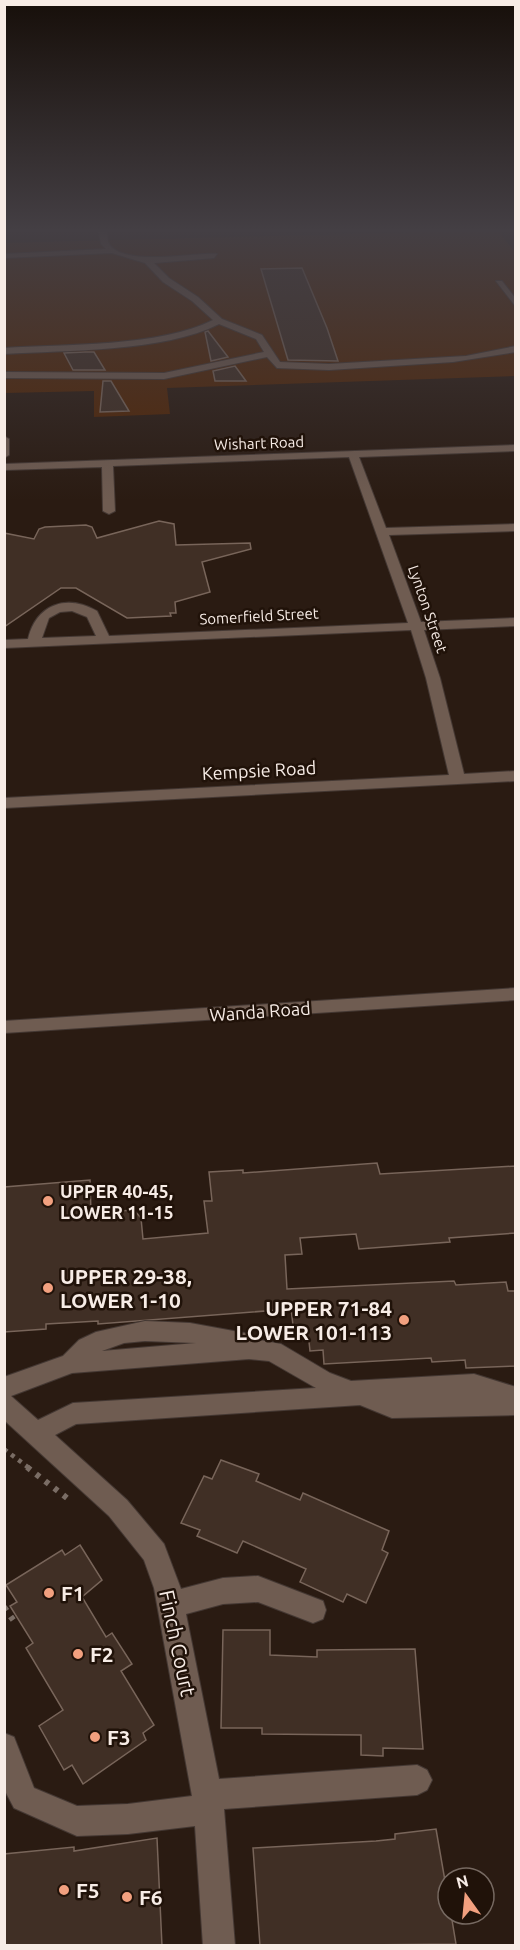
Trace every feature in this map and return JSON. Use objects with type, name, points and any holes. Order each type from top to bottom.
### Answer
[{"type":"street","points":[[4,351],[96,345],[167,336],[206,329],[219,321],[259,337],[277,365],[471,358],[501,354],[516,349]]},
{"type":"street","points":[[4,375],[164,376],[188,373],[269,354]]},
{"type":"street","points":[[4,439],[4,455]]},
{"type":"street","name":"Wishart Road","points":[[4,467],[516,448]]},
{"type":"street","name":"Lynton Street","points":[[352,454],[384,532],[433,678],[458,779]]},
{"type":"street","points":[[107,464],[109,511]]},
{"type":"street","points":[[384,532],[516,527]]},
{"type":"street","points":[[34,643],[41,619],[49,612],[61,608],[85,609],[93,615],[99,624],[103,640]]},
{"type":"street","name":"Somerfield Street","points":[[4,644],[516,622]]},
{"type":"street","name":"Kempsie Road","points":[[4,803],[516,776]]},
{"type":"street","name":"Wanda Road","points":[[4,1027],[516,994]]},
{"type":"street","points":[[4,1388],[71,1363],[249,1349],[273,1351],[353,1393],[392,1407],[516,1404]]},
{"type":"street","points":[[36,1433],[72,1414],[474,1384],[516,1398]]},
{"type":"street","name":"Finch Court","points":[[4,1404],[94,1485],[138,1531],[155,1553],[170,1605],[208,1802],[219,1946]]},
{"type":"street","points":[[170,1605],[222,1591],[258,1589],[313,1610]]},
{"type":"street","points":[[4,1747],[8,1764],[24,1798],[76,1821],[128,1819],[208,1802],[417,1780]]},
{"type":"path","points":[[5,1448],[76,1505]]},
{"type":"path","points":[[4,1607],[16,1624]]},
{"type":"shaded area","points":[[5,319],[515,319],[515,376],[167,388],[170,414],[94,417],[94,391],[5,393]]},
{"type":"building","points":[[276,319],[323,319],[338,361],[288,360]]},
{"type":"building","points":[[208,331],[228,357],[211,361],[205,332]]},
{"type":"building","points":[[94,352],[105,370],[73,370],[64,353]]},
{"type":"building","points":[[235,366],[246,381],[215,381],[213,371]]},
{"type":"building","points":[[103,381],[111,381],[129,411],[100,412]]},
{"type":"building","points":[[159,521],[174,524],[176,545],[250,543],[251,549],[202,562],[210,592],[175,602],[176,613],[170,613],[171,616],[127,618],[76,588],[61,588],[4,627],[4,533],[34,539],[39,529],[45,527],[86,525],[92,527],[97,538]]},
{"type":"building","points":[[377,1163],[380,1174],[516,1166],[516,1233],[449,1238],[450,1242],[359,1249],[356,1234],[300,1238],[302,1254],[285,1255],[287,1289],[454,1281],[456,1285],[506,1282],[508,1291],[516,1291],[516,1366],[466,1368],[465,1360],[432,1362],[431,1358],[324,1364],[323,1350],[310,1351],[308,1332],[294,1333],[291,1309],[98,1324],[98,1321],[46,1324],[46,1329],[4,1332],[4,1187],[90,1180],[91,1213],[134,1210],[141,1218],[143,1239],[208,1233],[204,1201],[212,1201],[209,1172],[243,1170],[243,1173]]},
{"type":"building","points":[[221,1460],[259,1474],[256,1481],[300,1500],[303,1493],[389,1531],[382,1550],[388,1553],[366,1603],[347,1594],[343,1602],[300,1582],[306,1569],[243,1541],[237,1553],[197,1536],[200,1530],[181,1523],[204,1476],[212,1479]]},
{"type":"building","points":[[80,1545],[102,1580],[82,1597],[106,1637],[112,1633],[132,1664],[121,1671],[154,1725],[143,1733],[146,1740],[83,1784],[72,1765],[64,1770],[39,1726],[63,1710],[26,1648],[33,1643],[10,1606],[17,1602],[6,1585],[62,1550],[65,1555]]},
{"type":"building","points":[[223,1630],[270,1630],[270,1655],[317,1657],[317,1650],[415,1649],[423,1749],[383,1748],[383,1756],[361,1755],[361,1735],[262,1734],[262,1728],[221,1728]]},
{"type":"building","points":[[436,1829],[442,1866],[436,1866],[436,1926],[453,1926],[456,1944],[260,1946],[253,1848],[376,1841],[395,1839],[395,1834]]},
{"type":"building","points":[[157,1838],[162,1946],[4,1946],[4,1854],[74,1847],[74,1851]]},
{"type":"place","name":"UPPER 40-45, LOWER 11-15","points":[[48,1201]]},
{"type":"place","name":"UPPER 29-38, LOWER 1-10","points":[[48,1288]]},
{"type":"place","name":"UPPER 71-84 LOWER 101-113","points":[[404,1320]]},
{"type":"place","name":"F1","points":[[49,1593]]},
{"type":"place","name":"F2","points":[[78,1654]]},
{"type":"place","name":"F3","points":[[95,1737]]},
{"type":"place","name":"F5","points":[[64,1890]]},
{"type":"place","name":"F6","points":[[127,1897]]}]
